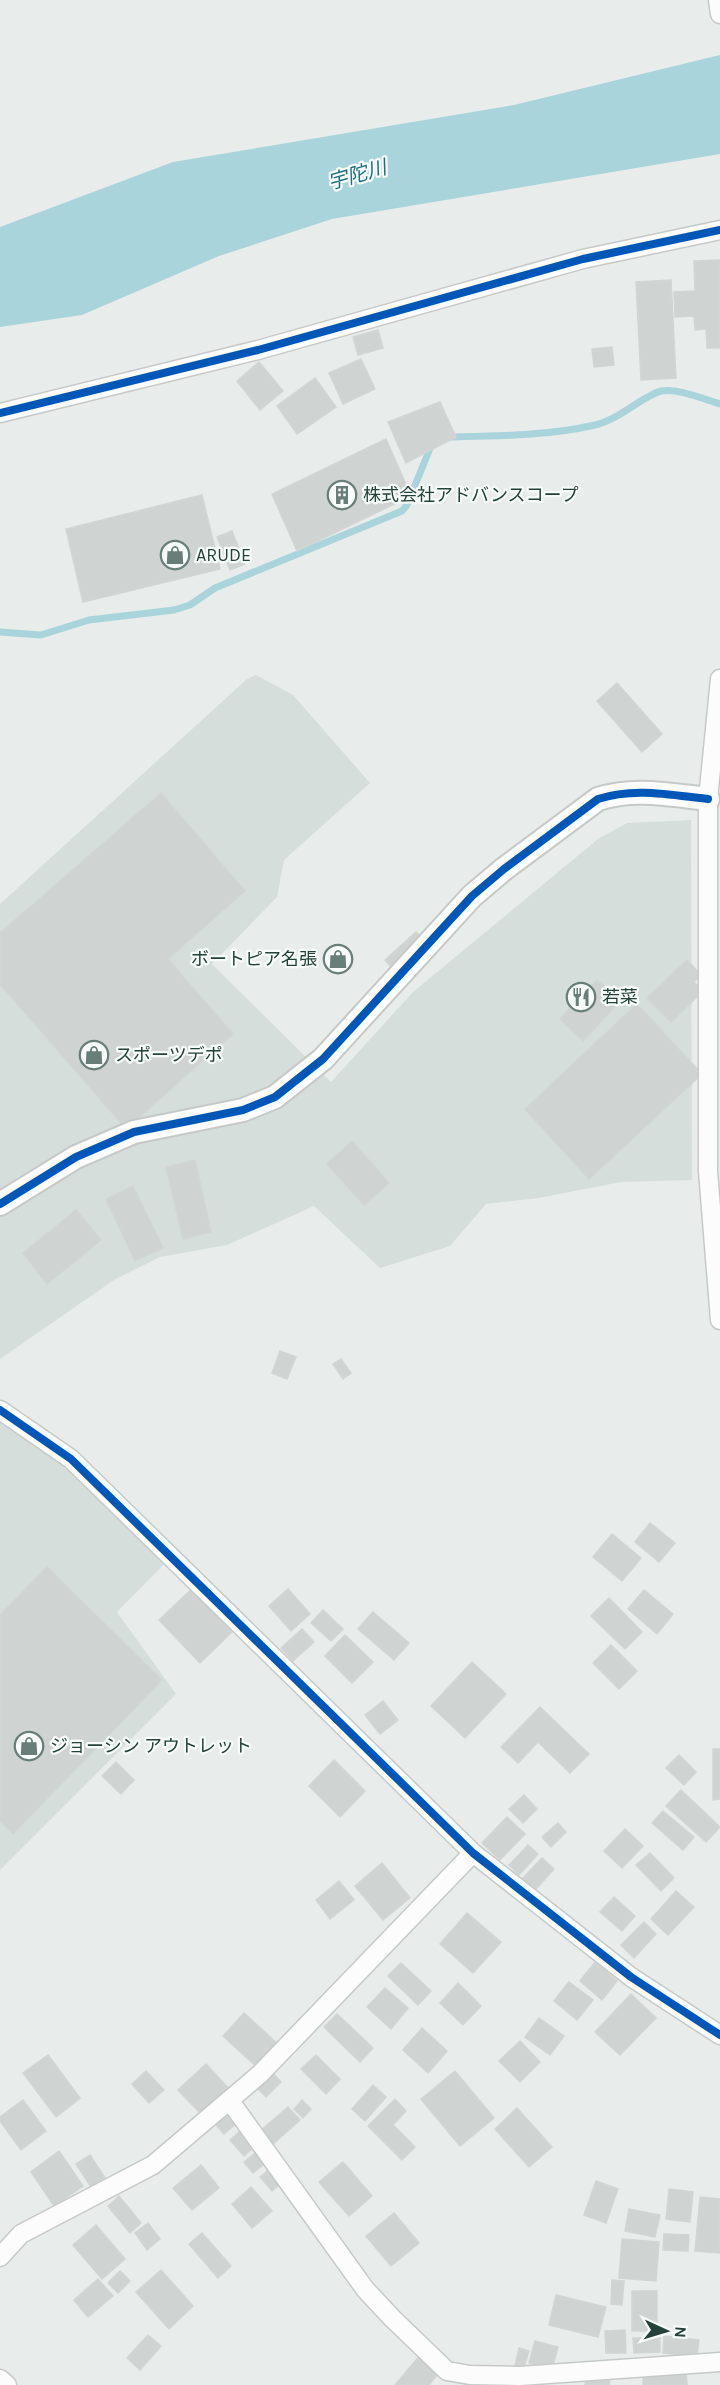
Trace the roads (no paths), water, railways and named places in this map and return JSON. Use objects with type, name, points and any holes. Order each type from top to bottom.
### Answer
[{"type":"street","points":[[718,0],[720,14]]},
{"type":"street","points":[[0,413],[258,350],[583,259],[720,230]]},
{"type":"street","points":[[720,678],[708,799],[708,1171],[720,1320]]},
{"type":"street","points":[[0,1204],[76,1157],[134,1132],[243,1110],[275,1097],[322,1059],[472,896],[504,869],[598,799],[616,793],[638,792],[708,799]]},
{"type":"street","points":[[0,1410],[71,1459],[473,1853],[631,1977],[720,2035]]},
{"type":"street","points":[[0,2257],[21,2234],[153,2165],[230,2101],[260,2074],[473,1853]]},
{"type":"street","points":[[230,2101],[365,2289],[447,2371],[470,2375],[512,2376],[720,2362]]},
{"type":"street","points":[[0,2379],[7,2385]]},
{"type":"water","name":"宇陀川","points":[[720,55],[720,154],[332,219],[219,256],[82,315],[0,327],[0,227],[173,162],[514,105]]},
{"type":"waterway","points":[[448,437],[503,436],[577,429],[605,422],[646,398],[668,390],[683,392],[720,404]]},
{"type":"waterway","points":[[0,632],[41,635],[89,620],[174,610],[190,605],[215,588],[402,511],[407,505],[431,446]]},
{"type":"place","name":"株式会社アドバンスコープ","points":[[342,495]]},
{"type":"place","name":"ARUDE","points":[[175,555]]},
{"type":"place","name":"ボートピア名張","points":[[338,959]]},
{"type":"place","name":"若菜","points":[[581,997]]},
{"type":"place","name":"スポーツデポ","points":[[94,1055]]},
{"type":"place","name":"ジョーシン アウトレット","points":[[29,1746]]}]
